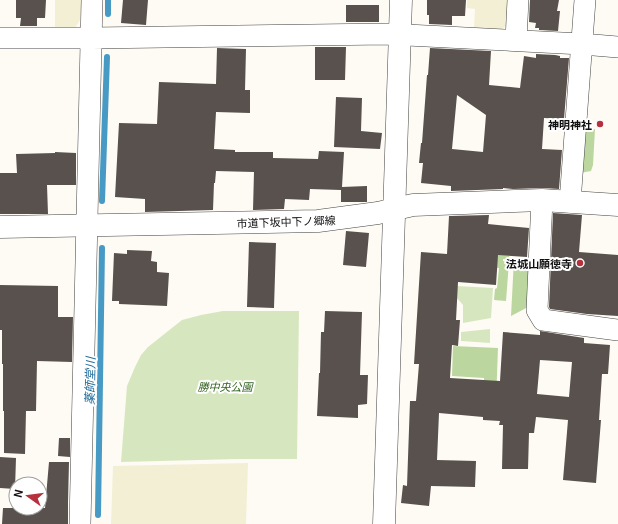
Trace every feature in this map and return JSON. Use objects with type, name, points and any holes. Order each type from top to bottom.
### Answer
[{"type":"street","points":[[80,524],[92,0]]},
{"type":"street","points":[[384,524],[401,0]]},
{"type":"street","points":[[516,40],[518,0]]},
{"type":"street","points":[[570,202],[585,0]]},
{"type":"street","points":[[0,38],[400,35],[516,40],[618,47]]},
{"type":"street","points":[[542,200],[537,310],[543,320],[618,330]]},
{"type":"street","name":"市道下坂中下ノ郷線","points":[[0,227],[318,222],[378,213],[413,205],[542,200],[618,205]]},
{"type":"shaded area","points":[[55,0],[82,0],[80,20],[75,28],[55,30]]},
{"type":"shaded area","points":[[467,0],[512,0],[512,21],[502,29],[474,28],[475,9],[467,8]]},
{"type":"shaded area","points":[[248,463],[246,524],[111,524],[113,466]]},
{"type":"green space","points":[[595,129],[593,165],[591,171],[580,173],[582,131]]},
{"type":"green space","points":[[511,231],[509,259],[503,259],[503,261],[509,262],[506,301],[494,300],[499,268],[463,265]]},
{"type":"green space","points":[[514,259],[534,260],[532,305],[511,316]]},
{"type":"green space","points":[[457,286],[493,288],[491,318],[463,323],[463,305],[456,297]]},
{"type":"green space","name":"勝中央公園","points":[[223,311],[299,311],[297,459],[121,462],[127,386],[141,355],[148,347],[182,320]]},
{"type":"green space","points":[[490,329],[490,343],[461,341],[461,332]]},
{"type":"green space","points":[[453,346],[498,348],[496,402],[483,402],[484,378],[452,376]]},
{"type":"building","points":[[16,0],[46,0],[45,18],[37,18],[37,26],[20,26],[21,18],[16,18]]},
{"type":"building","points":[[123,0],[148,0],[146,25],[121,23]]},
{"type":"building","points":[[427,0],[466,0],[465,16],[452,16],[452,25],[429,24],[429,15],[427,15]]},
{"type":"building","points":[[530,0],[559,0],[557,11],[560,11],[558,31],[539,30],[539,28],[535,28],[536,23],[529,22]]},
{"type":"building","points":[[346,5],[379,5],[379,22],[346,22]]},
{"type":"building","points":[[315,47],[346,47],[345,80],[315,80]]},
{"type":"building","points":[[217,48],[246,49],[245,90],[250,90],[250,113],[216,112],[214,149],[235,150],[235,152],[273,152],[273,158],[318,159],[319,151],[344,152],[342,187],[367,186],[367,202],[341,202],[341,190],[310,189],[309,200],[285,199],[284,209],[253,210],[254,172],[216,171],[213,210],[145,212],[145,199],[115,197],[119,123],[157,124],[159,82],[216,84]]},
{"type":"building","points":[[430,48],[491,51],[489,85],[520,88],[524,56],[536,58],[536,54],[555,55],[560,56],[560,58],[569,58],[564,119],[544,118],[542,149],[562,150],[559,189],[503,188],[451,191],[451,186],[421,183],[423,163],[419,163]],"holes":[[[457,95],[486,115],[483,152],[452,149]]]},
{"type":"building","points":[[336,97],[362,98],[361,131],[382,133],[380,149],[334,147]]},
{"type":"building","points":[[55,152],[76,153],[76,185],[47,185],[48,214],[0,214],[0,173],[17,173],[16,154]]},
{"type":"building","name":"法城山願徳寺","points":[[553,213],[582,215],[579,252],[618,255],[618,316],[550,309]]},
{"type":"building","points":[[489,215],[488,224],[529,228],[527,257],[498,255],[496,285],[458,282],[456,320],[460,320],[458,346],[452,345],[450,378],[500,381],[503,332],[540,335],[540,331],[584,338],[584,343],[610,345],[608,374],[602,374],[599,420],[601,420],[596,483],[563,480],[568,420],[536,417],[534,433],[529,433],[528,469],[502,469],[503,425],[499,425],[500,421],[483,420],[483,417],[439,413],[437,460],[476,461],[475,487],[431,486],[429,506],[401,503],[403,485],[407,486],[410,401],[416,401],[419,364],[414,364],[421,252],[447,254],[449,216]],"holes":[[[540,360],[572,362],[569,397],[537,394]]]},
{"type":"building","points":[[346,231],[369,233],[366,267],[343,265]]},
{"type":"building","points":[[249,242],[276,243],[274,308],[247,307]]},
{"type":"building","points":[[127,250],[152,251],[151,261],[157,262],[157,272],[169,273],[167,306],[119,304],[119,301],[112,301],[114,253],[127,254]]},
{"type":"building","points":[[0,285],[58,286],[58,317],[73,317],[72,362],[37,361],[36,411],[26,411],[25,454],[4,453]]},
{"type":"building","points":[[325,311],[362,312],[360,375],[368,375],[367,404],[358,405],[358,418],[317,416],[321,332],[324,332]]},
{"type":"building","points":[[59,438],[70,438],[70,457],[58,456]]},
{"type":"building","points":[[0,457],[16,458],[15,476],[8,476],[8,489],[0,488]]},
{"type":"building","points":[[49,462],[69,462],[68,524],[2,524],[3,508],[8,508],[8,516],[48,516]]},
{"type":"waterway","name":"薬師堂川","points":[[108,0],[108,14]]},
{"type":"waterway","name":"薬師堂川","points":[[102,201],[107,57]]},
{"type":"waterway","name":"薬師堂川","points":[[98,515],[102,248]]},
{"type":"place","name":"神明神社","points":[[600,124]]},
{"type":"place","name":"法城山願徳寺","points":[[580,263]]}]
